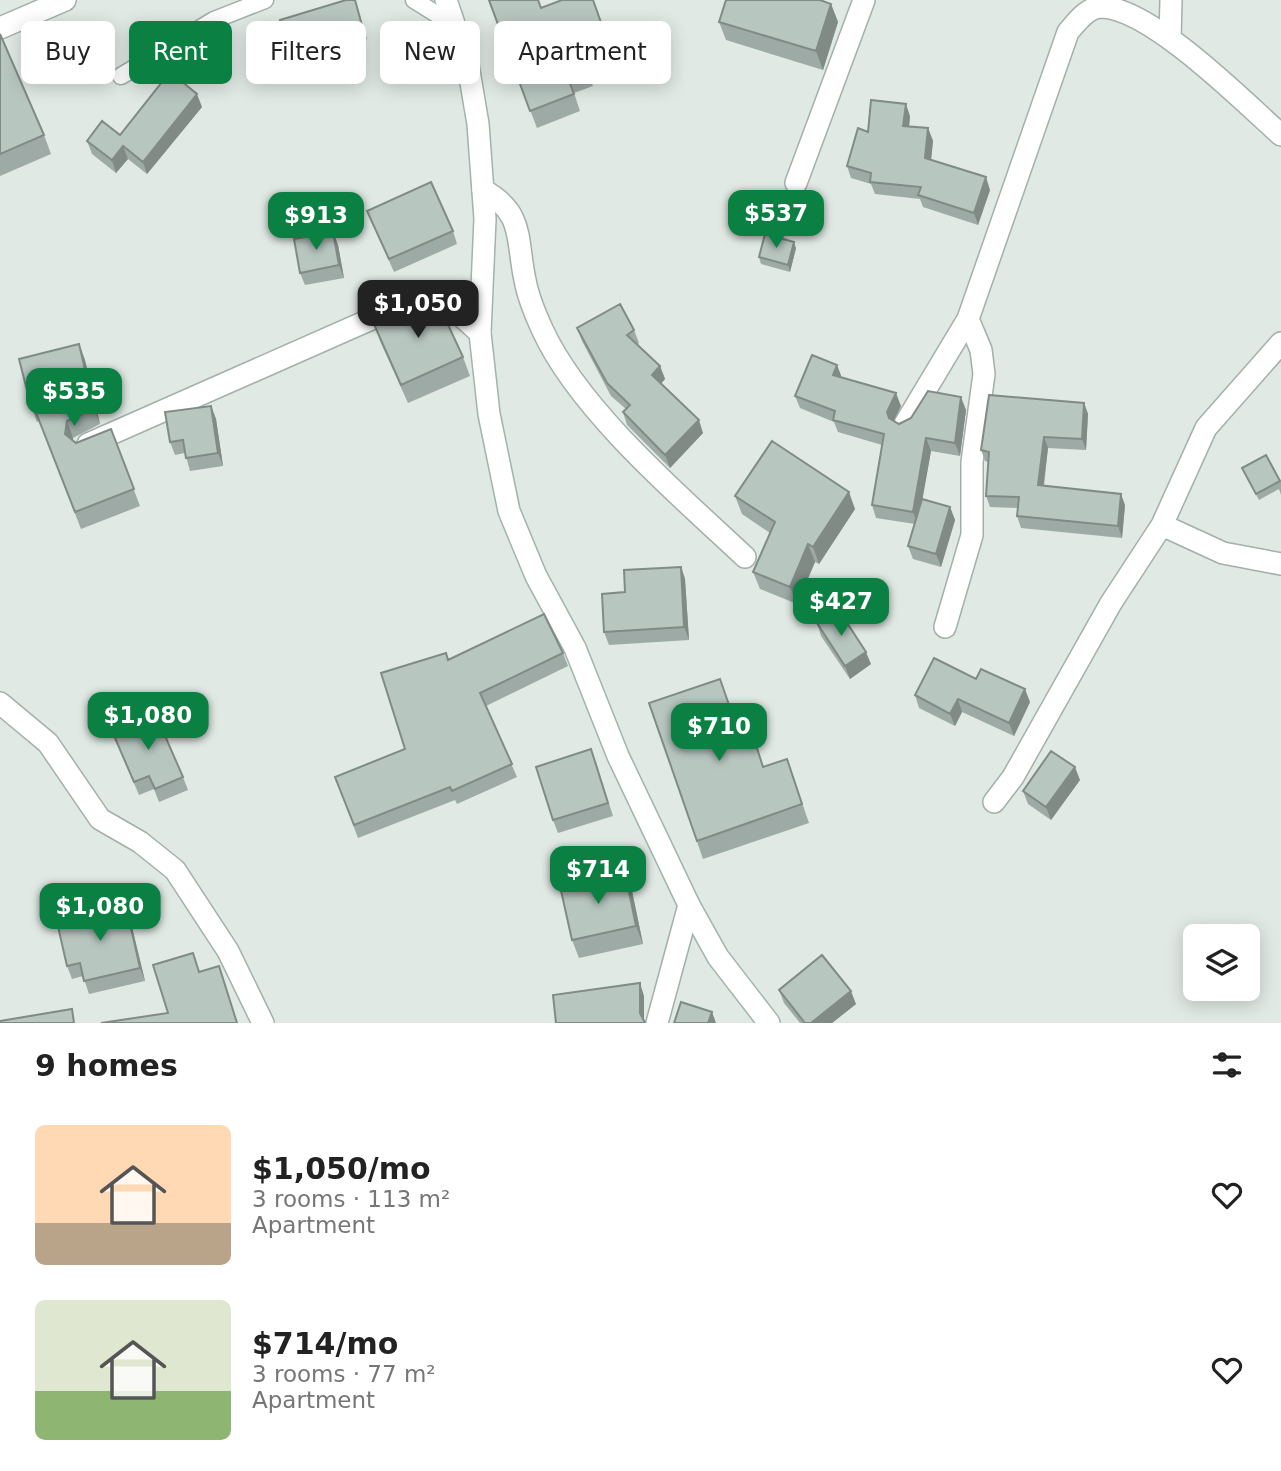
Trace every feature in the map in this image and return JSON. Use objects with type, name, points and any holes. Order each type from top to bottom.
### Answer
[{"type":"street","points":[[0,28],[65,0]]},
{"type":"street","points":[[446,0],[453,21]]},
{"type":"street","points":[[796,183],[864,0]]},
{"type":"street","points":[[1170,39],[1171,0]]},
{"type":"street","points":[[905,424],[968,319],[1068,32],[1085,13],[1102,7],[1148,22],[1281,135]]},
{"type":"street","points":[[471,84],[478,124],[485,219],[480,333],[489,414],[509,511],[536,576],[575,648],[618,756],[689,905],[718,957],[768,1023]]},
{"type":"street","points":[[483,190],[502,201],[512,214],[525,282],[543,332],[583,392],[647,464],[745,557]]},
{"type":"street","points":[[83,446],[394,309],[424,300],[439,301],[480,333]]},
{"type":"street","points":[[945,627],[972,535],[972,462],[984,374],[981,350],[968,319]]},
{"type":"street","points":[[994,802],[1013,777],[1111,603],[1162,525],[1206,428],[1281,343]]},
{"type":"street","points":[[1162,525],[1223,553],[1281,564]]},
{"type":"street","points":[[0,702],[48,743],[100,819],[140,842],[175,870],[228,951],[263,1023]]},
{"type":"street","points":[[657,1023],[689,905]]},
{"type":"lane","points":[[121,76],[214,20],[265,0]]},
{"type":"lane","points":[[414,0],[448,21]]},
{"type":"building","points":[[346,0],[355,0],[361,21],[280,21]]},
{"type":"building","points":[[489,0],[538,0],[541,8],[562,0],[593,0],[600,21],[497,21]]},
{"type":"building","points":[[726,0],[820,0],[831,4],[816,51],[719,22]]},
{"type":"building","points":[[0,34],[44,135],[0,154]]},
{"type":"building","points":[[160,84],[185,84],[197,94],[143,162],[123,146],[112,160],[87,141],[102,121],[120,135]]},
{"type":"building","points":[[520,84],[570,84],[574,94],[530,111]]},
{"type":"building","points":[[871,100],[906,104],[903,126],[928,128],[925,158],[986,177],[974,213],[918,195],[921,187],[870,182],[871,173],[847,166],[858,128],[868,132]]},
{"type":"building","points":[[431,182],[453,231],[389,259],[367,211]]},
{"type":"building","points":[[333,232],[339,265],[300,273],[294,239]]},
{"type":"building","points":[[765,234],[794,242],[788,265],[759,257]]},
{"type":"building","points":[[431,297],[437,301],[463,357],[401,385],[373,322]]},
{"type":"building","points":[[620,304],[634,330],[627,335],[660,366],[652,375],[699,420],[665,455],[623,412],[630,405],[607,383],[577,328]]},
{"type":"building","points":[[79,344],[94,408],[67,421],[65,434],[76,443],[111,429],[134,489],[75,512],[33,405],[31,406],[19,359]]},
{"type":"building","points":[[812,355],[837,365],[833,375],[896,393],[887,412],[889,418],[899,424],[911,418],[928,391],[961,397],[955,443],[926,438],[913,512],[872,505],[884,434],[833,420],[835,411],[795,396]]},
{"type":"building","points":[[989,395],[1084,403],[1082,439],[1044,437],[1038,485],[1121,494],[1118,526],[1017,516],[1019,497],[986,496],[989,452],[981,450]]},
{"type":"building","points":[[211,406],[218,453],[186,458],[183,440],[170,442],[165,412]]},
{"type":"building","points":[[772,441],[849,492],[813,547],[808,544],[790,587],[753,572],[775,522],[735,496]]},
{"type":"building","points":[[1266,455],[1280,481],[1256,494],[1242,468]]},
{"type":"building","points":[[922,499],[950,507],[936,554],[908,546]]},
{"type":"building","points":[[681,567],[684,627],[604,632],[602,594],[625,592],[624,570]]},
{"type":"building","points":[[838,609],[866,652],[845,666],[817,623]]},
{"type":"building","points":[[544,614],[563,653],[480,693],[512,764],[452,791],[450,787],[354,825],[335,777],[405,749],[381,673],[446,653],[448,660]]},
{"type":"building","points":[[934,658],[976,679],[981,669],[1025,689],[1009,723],[958,699],[950,714],[915,695]]},
{"type":"building","points":[[720,679],[743,745],[755,742],[763,767],[787,759],[802,804],[697,841],[649,703]]},
{"type":"building","points":[[155,713],[183,777],[155,789],[149,776],[134,782],[112,731]]},
{"type":"building","points":[[591,749],[608,803],[553,820],[536,767]]},
{"type":"building","points":[[1051,751],[1075,767],[1046,807],[1023,791]]},
{"type":"building","points":[[625,872],[636,926],[572,940],[560,886]]},
{"type":"building","points":[[126,906],[140,968],[84,981],[80,963],[67,966],[57,922]]},
{"type":"building","points":[[193,953],[199,972],[219,966],[237,1023],[101,1023],[168,1013],[153,965]]},
{"type":"building","points":[[822,955],[851,991],[811,1023],[805,1023],[779,990]]},
{"type":"building","points":[[640,983],[640,1013],[645,1023],[556,1023],[553,995]]},
{"type":"building","points":[[681,1002],[712,1012],[708,1023],[674,1023]]},
{"type":"building","points":[[72,1009],[74,1023],[0,1023],[0,1021]]}]
